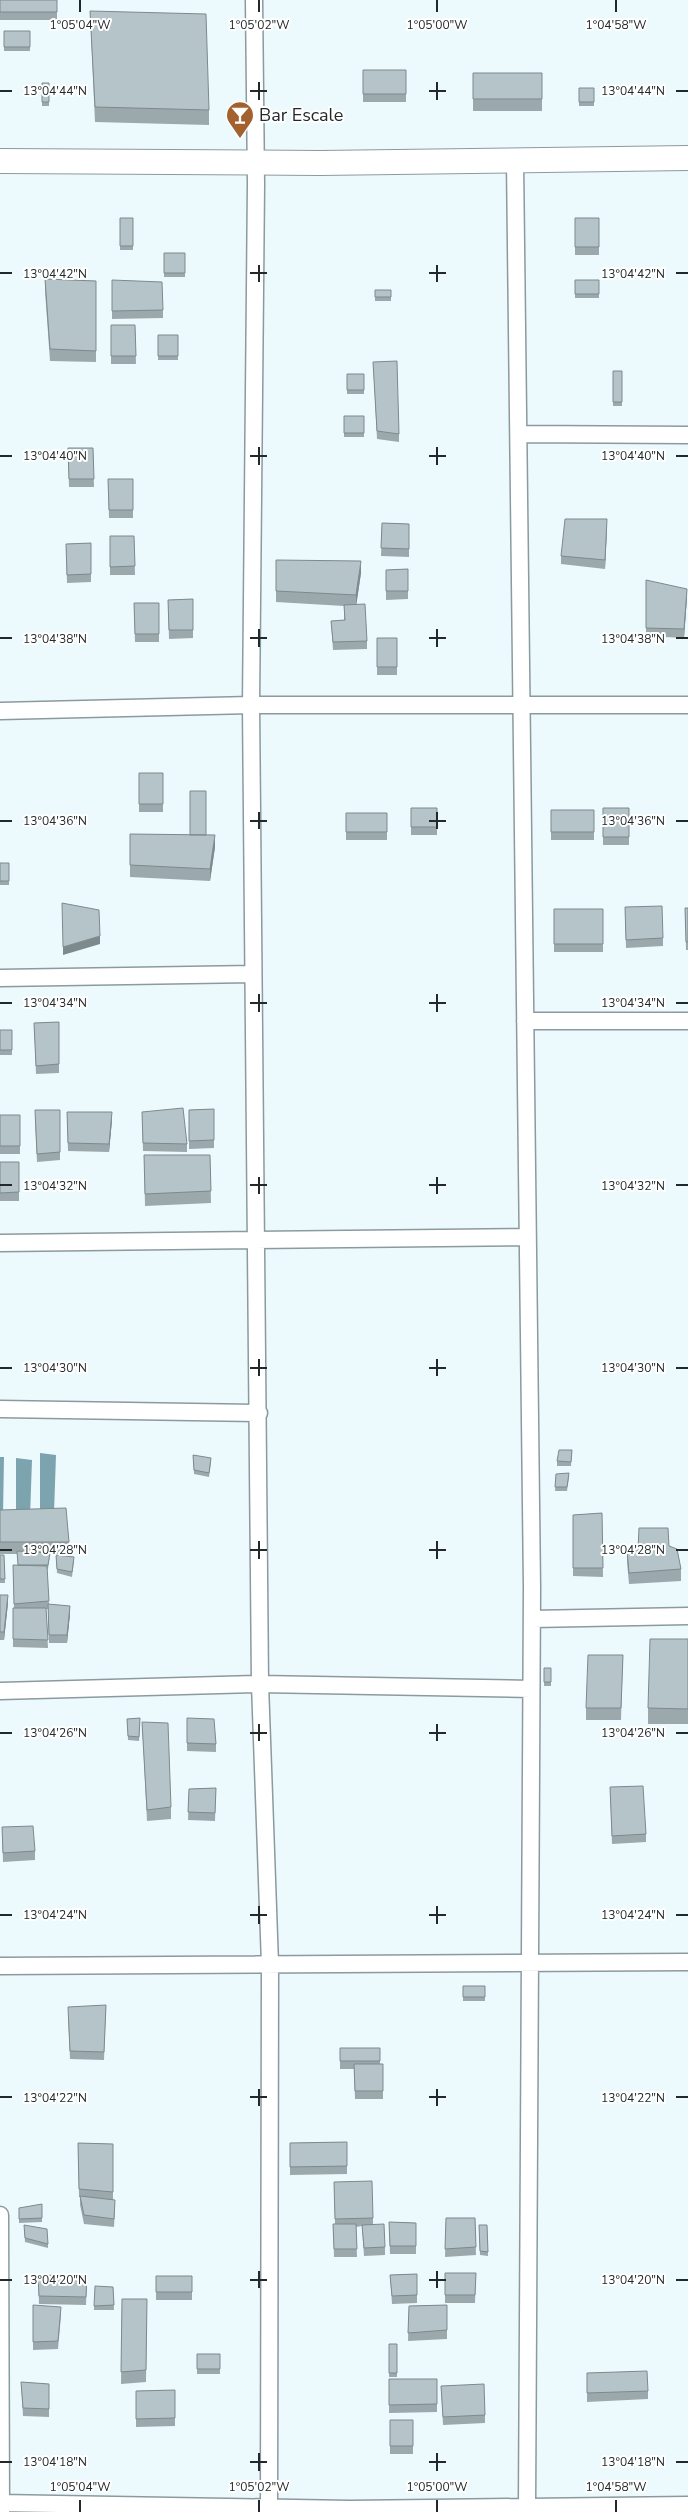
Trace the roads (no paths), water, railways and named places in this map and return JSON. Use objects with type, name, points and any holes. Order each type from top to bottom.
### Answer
[{"type":"street","points":[[254,0],[256,163],[251,705],[260,1684],[270,1964],[269,2508]]},
{"type":"street","points":[[0,161],[256,163],[688,158]]},
{"type":"street","points":[[516,160],[526,1237],[532,1619],[527,2507]]},
{"type":"street","points":[[520,434],[688,435]]},
{"type":"street","points":[[0,712],[251,705],[688,705]]},
{"type":"street","points":[[0,978],[253,974]]},
{"type":"street","points":[[525,1021],[688,1021]]},
{"type":"street","points":[[0,1243],[256,1238],[526,1237]]},
{"type":"street","points":[[0,1409],[259,1413]]},
{"type":"street","points":[[532,1619],[688,1616]]},
{"type":"street","points":[[0,1691],[260,1684],[531,1690]]},
{"type":"street","points":[[0,1966],[688,1962]]},
{"type":"street","points":[[0,2215],[1,2506],[527,2507],[566,2509],[688,2505]]},
{"type":"water","points":[[40,1453],[56,1455],[54,1513],[40,1513]]},
{"type":"water","points":[[0,1457],[4,1457],[3,1515],[0,1515]]},
{"type":"water","points":[[16,1458],[32,1460],[30,1517],[16,1518]]},
{"type":"place","name":"Bar Escale","points":[[240,139]]}]
